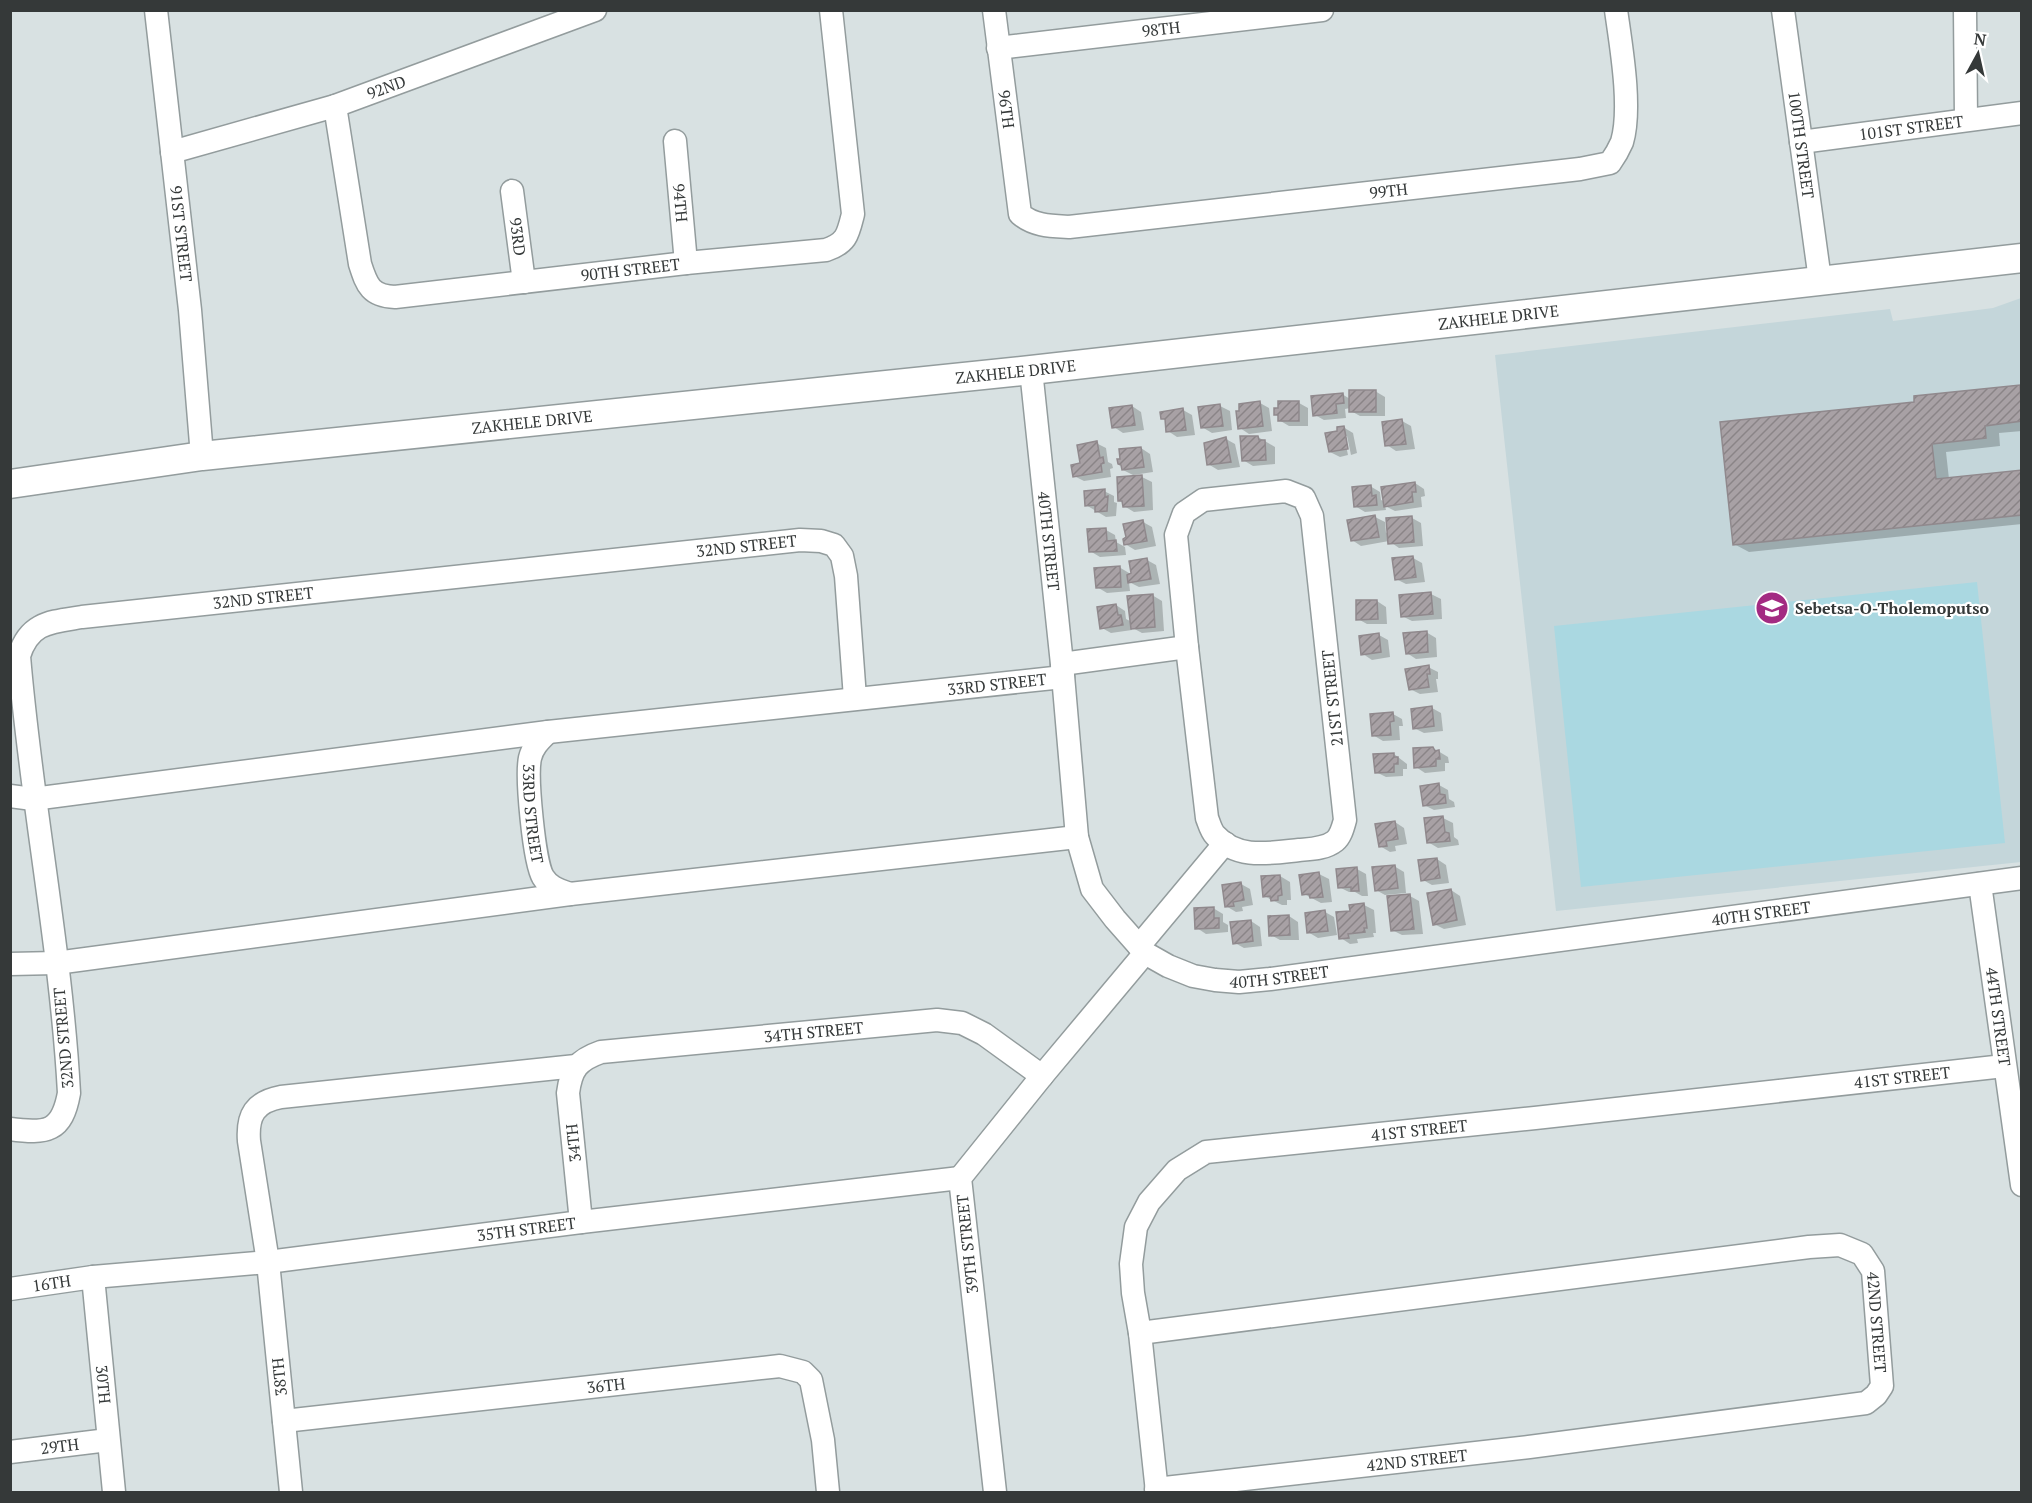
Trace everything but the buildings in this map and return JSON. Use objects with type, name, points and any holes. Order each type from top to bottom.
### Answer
[{"type":"street","name":"91ST STREET","points":[[156,10],[189,299],[202,456]]},
{"type":"street","name":"92ND","points":[[172,152],[335,106],[595,10]]},
{"type":"street","name":"90TH STREET","points":[[335,106],[360,264],[364,277],[373,292],[382,296],[395,297],[686,263],[826,250],[839,246],[846,238],[853,214],[831,10]]},
{"type":"street","name":"96TH","points":[[994,10],[1018,208]]},
{"type":"street","name":"98TH","points":[[998,48],[1323,10]]},
{"type":"street","name":"99TH","points":[[1018,208],[1020,214],[1028,221],[1048,226],[1076,226],[1580,169],[1610,163],[1622,142],[1625,110],[1622,56],[1616,10]]},
{"type":"street","name":"100TH STREET","points":[[1783,10],[1820,280]]},
{"type":"street","points":[[1965,10],[1966,119]]},
{"type":"street","name":"101ST STREET","points":[[1801,142],[2022,113]]},
{"type":"street","name":"94TH","points":[[675,141],[686,263]]},
{"type":"street","name":"93RD","points":[[513,191],[524,282]]},
{"type":"street","name":"ZAKHELE DRIVE","points":[[10,484],[202,456],[1031,370],[2022,258]]},
{"type":"street","name":"40TH STREET","points":[[1031,370],[1063,671],[1077,837],[1092,889],[1114,919],[1142,950],[1167,966],[1193,976],[1239,982],[2022,878]]},
{"type":"street","name":"21ST STREET","points":[[1286,491],[1304,498],[1312,516],[1314,530],[1345,820],[1336,840],[1316,848],[1258,855],[1225,843],[1213,834],[1207,818],[1187,647],[1176,535],[1184,513],[1203,500],[1214,498],[1286,491]]},
{"type":"street","name":"32ND STREET","points":[[10,1129],[31,1132],[51,1128],[61,1120],[69,1093],[56,963],[33,799],[19,656],[23,641],[34,630],[51,622],[82,616],[821,540],[834,545],[842,556],[846,576],[855,698]]},
{"type":"street","name":"33RD STREET","points":[[570,894],[554,888],[543,877],[538,862],[528,772],[535,745],[548,732],[855,698],[1063,671],[1187,647]]},
{"type":"street","points":[[10,796],[33,799],[548,732]]},
{"type":"street","points":[[10,964],[56,963],[570,894],[1077,837]]},
{"type":"street","name":"39TH STREET","points":[[995,1492],[960,1178],[1225,843]]},
{"type":"street","name":"44TH STREET","points":[[1980,884],[2022,1185]]},
{"type":"street","name":"34TH STREET","points":[[576,1066],[587,1057],[601,1052],[937,1020],[962,1023],[984,1034],[1042,1076]]},
{"type":"street","name":"34TH","points":[[576,1066],[568,1093],[581,1222]]},
{"type":"street","name":"38TH","points":[[291,1492],[268,1262],[248,1129],[251,1117],[259,1105],[281,1097],[576,1066]]},
{"type":"street","name":"41ST STREET","points":[[1157,1491],[1140,1333],[1133,1293],[1131,1264],[1136,1227],[1149,1202],[1177,1170],[1206,1152],[2004,1066]]},
{"type":"street","name":"35TH STREET","points":[[93,1277],[268,1262],[581,1222],[960,1178]]},
{"type":"street","name":"42ND STREET","points":[[1140,1333],[1840,1245],[1862,1254],[1873,1271],[1882,1386],[1876,1395],[1866,1402],[1529,1448],[1157,1491]]},
{"type":"street","name":"16TH","points":[[10,1288],[93,1277]]},
{"type":"street","name":"30TH","points":[[93,1277],[114,1492]]},
{"type":"street","name":"36TH","points":[[284,1421],[780,1366],[803,1372],[811,1380],[823,1440],[828,1492]]},
{"type":"street","name":"29TH","points":[[10,1452],[108,1440]]},
{"type":"shaded area","name":"Sebetsa-O-Tholemoputso","points":[[2021,298],[2021,862],[1556,911],[1495,355],[1890,309],[1893,321],[1993,308]]},
{"type":"shaded area","points":[[1977,582],[2005,843],[1581,887],[1554,626]]},
{"type":"place","name":"Sebetsa-O-Tholemoputso","points":[[1772,608]]}]
